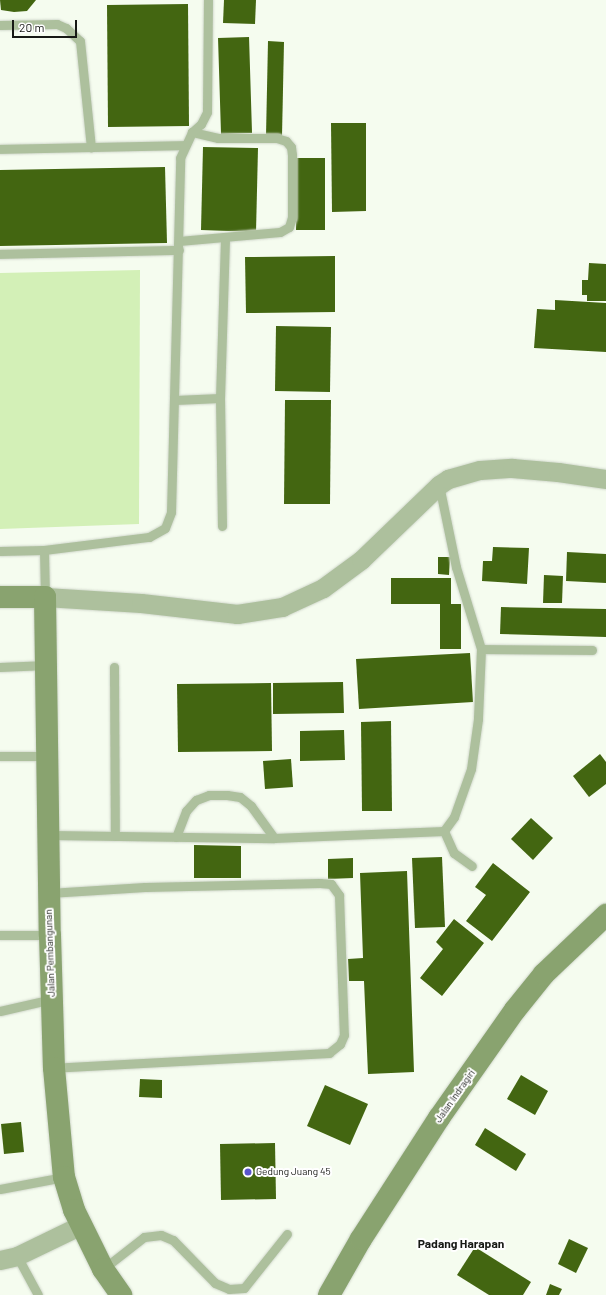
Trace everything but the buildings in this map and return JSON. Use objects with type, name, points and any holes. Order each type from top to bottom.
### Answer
[{"type":"main road","points":[[0,597],[45,597]]},
{"type":"main road","name":"Jalan Pembangunan","points":[[45,597],[47,756],[50,835],[49,894],[54,1068],[64,1177],[74,1210],[81,1225],[103,1269],[121,1295]]},
{"type":"main road","name":"Jalan Indragiri","points":[[329,1295],[361,1239],[439,1118],[515,1010],[544,974],[606,915]]},
{"type":"street","points":[[45,597],[141,603],[237,614],[282,607],[323,588],[361,560],[439,485],[448,479],[480,470],[512,468],[558,472],[606,479]]},
{"type":"street","points":[[8,1258],[81,1225]]},
{"type":"lane","points":[[0,550],[44,550],[149,537],[165,528],[171,512],[179,246],[180,158],[192,132],[201,124],[207,112],[208,0]]},
{"type":"lane","points":[[0,25],[57,24],[66,28],[80,41],[91,147]]},
{"type":"lane","points":[[0,254],[179,246],[225,237],[280,232],[288,227],[292,217],[291,146],[286,140],[278,138],[218,138],[192,132]]},
{"type":"lane","points":[[0,150],[185,145]]},
{"type":"lane","points":[[222,526],[220,398],[225,237]]},
{"type":"lane","points":[[175,400],[220,398]]},
{"type":"lane","points":[[439,485],[456,567],[480,649],[478,719],[471,769],[454,817],[444,831]]},
{"type":"lane","points":[[44,550],[45,597]]},
{"type":"lane","points":[[480,649],[592,650]]},
{"type":"lane","points":[[0,667],[46,665]]},
{"type":"lane","points":[[114,667],[115,836]]},
{"type":"lane","points":[[0,756],[47,756]]},
{"type":"lane","points":[[176,837],[186,811],[196,800],[209,795],[227,795],[240,796],[274,838]]},
{"type":"lane","points":[[50,835],[274,838],[444,831]]},
{"type":"lane","points":[[444,831],[454,853],[472,866]]},
{"type":"lane","points":[[49,894],[145,887],[332,884],[339,895],[340,903],[344,1035],[340,1044],[329,1054],[54,1068]]},
{"type":"lane","points":[[0,935],[50,935]]},
{"type":"lane","points":[[0,1011],[52,999]]},
{"type":"lane","points":[[0,1189],[64,1177]]},
{"type":"lane","points":[[103,1269],[144,1237],[161,1235],[173,1240],[215,1283],[229,1289],[244,1288],[287,1234]]},
{"type":"lane","points":[[8,1258],[38,1295]]},
{"type":"green space","points":[[140,270],[139,524],[0,529],[0,273]]},
{"type":"place","name":"Gedung Juang 45","points":[[248,1172]]},
{"type":"district","name":"Padang Harapan","points":[[461,1244]]}]
